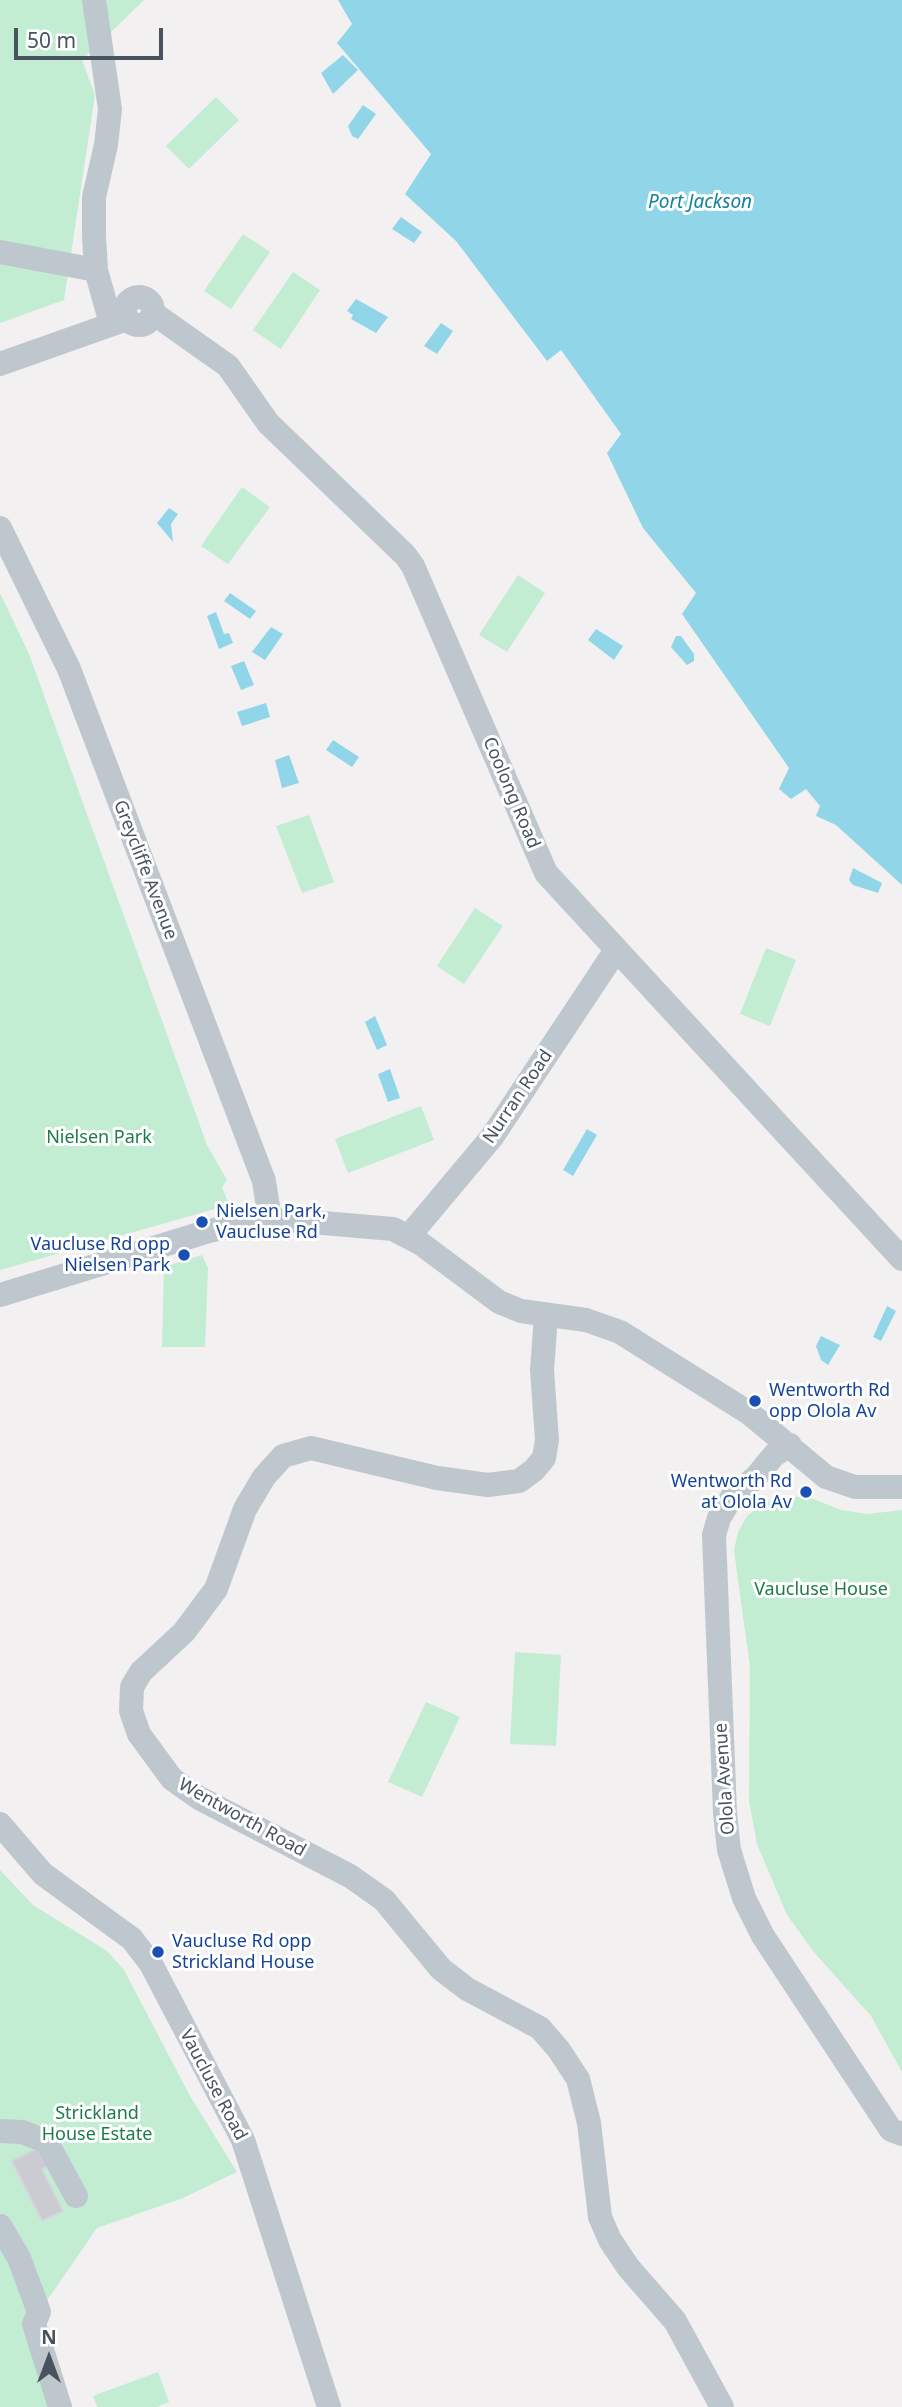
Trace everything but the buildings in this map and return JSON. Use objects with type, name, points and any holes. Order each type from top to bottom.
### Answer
[{"type":"street","points":[[94,0],[110,109],[94,197],[96,270],[120,314]]},
{"type":"street","points":[[0,251],[96,270]]},
{"type":"street","name":"Coolong Road","points":[[120,314],[130,301],[139,297],[149,301],[153,313],[229,366],[268,423],[405,555],[413,566],[546,873],[902,1259]]},
{"type":"street","points":[[0,352],[120,314]]},
{"type":"street","points":[[0,364],[120,314]]},
{"type":"street","name":"Greycliffe Avenue","points":[[0,528],[69,669],[264,1181],[270,1220]]},
{"type":"street","name":"Nurran Road","points":[[409,1236],[492,1137],[615,950]]},
{"type":"street","points":[[0,1296],[209,1231],[270,1220],[359,1224],[393,1229],[409,1236],[487,1295],[521,1311],[586,1320],[620,1332],[748,1413],[790,1445],[817,1472],[835,1481],[879,1489],[902,1487]]},
{"type":"street","name":"Wentworth Road","points":[[546,1316],[542,1370],[547,1440],[544,1458],[534,1469],[519,1481],[488,1485],[436,1478],[311,1448],[283,1456],[264,1477],[245,1509],[216,1589],[184,1632],[141,1672],[132,1687],[131,1711],[139,1734],[172,1779],[200,1798],[350,1876],[384,1900],[441,1969],[467,1989],[540,2028],[559,2050],[578,2079],[589,2123],[600,2217],[610,2240],[628,2267],[675,2320],[722,2407]]},
{"type":"street","name":"Olola Avenue","points":[[790,1445],[774,1455],[756,1477],[732,1497],[719,1518],[713,1535],[725,1813],[729,1850],[744,1898],[763,1936],[891,2130],[902,2134]]},
{"type":"street","name":"Vaucluse Road","points":[[0,1824],[43,1874],[107,1919],[146,1955],[243,2140],[329,2407]]},
{"type":"street","points":[[0,2130],[22,2132],[46,2141],[76,2196]]},
{"type":"street","points":[[0,2226],[19,2258],[39,2312],[34,2323],[60,2407]]},
{"type":"green space","points":[[0,0],[144,0],[82,60],[95,95],[64,300],[0,323]]},
{"type":"green space","points":[[216,97],[239,120],[189,169],[166,146]]},
{"type":"green space","points":[[243,234],[270,252],[231,309],[204,291]]},
{"type":"green space","points":[[293,272],[320,290],[281,349],[253,330]]},
{"type":"green space","points":[[242,487],[270,507],[228,564],[201,546]]},
{"type":"green space","points":[[518,575],[545,593],[507,652],[479,635]]},
{"type":"green space","name":"Nielsen Park","points":[[0,593],[29,654],[207,1145],[227,1180],[222,1187],[229,1205],[0,1270]]},
{"type":"green space","points":[[309,815],[334,882],[302,893],[276,826]]},
{"type":"green space","points":[[475,908],[503,926],[464,984],[437,966]]},
{"type":"green space","points":[[766,948],[796,960],[770,1026],[740,1014]]},
{"type":"green space","points":[[421,1106],[434,1140],[348,1173],[335,1139]]},
{"type":"green space","points":[[202,1255],[208,1268],[205,1347],[162,1347],[164,1267]]},
{"type":"green space","name":"Vaucluse House","points":[[786,1496],[811,1498],[841,1510],[867,1514],[902,1510],[902,2072],[871,2016],[813,1951],[787,1915],[757,1844],[749,1801],[750,1667],[734,1550],[738,1532],[747,1516],[764,1503]]},
{"type":"green space","points":[[515,1652],[561,1655],[556,1746],[510,1744]]},
{"type":"green space","points":[[426,1702],[460,1717],[422,1797],[388,1782]]},
{"type":"green space","name":"Strickland House Estate","points":[[0,1870],[33,1905],[107,1951],[124,1970],[190,2096],[237,2172],[183,2198],[97,2228],[39,2312],[49,2407],[0,2407]]},
{"type":"green space","points":[[158,2372],[169,2402],[157,2407],[97,2407],[93,2396]]},
{"type":"water","name":"Port Jackson","points":[[338,0],[902,0],[902,885],[836,825],[816,816],[820,806],[806,789],[791,799],[779,789],[789,768],[682,614],[696,593],[643,528],[607,453],[621,434],[561,350],[547,361],[456,241],[405,194],[431,154],[337,43],[352,24]]},
{"type":"water","points":[[343,55],[358,70],[333,94],[321,73]]},
{"type":"water","points":[[363,105],[376,114],[358,139],[352,136],[348,126]]},
{"type":"water","points":[[401,217],[422,232],[414,243],[392,229]]},
{"type":"water","points":[[356,299],[388,317],[376,333],[351,319],[353,315],[347,311]]},
{"type":"water","points":[[441,323],[453,331],[437,354],[424,346]]},
{"type":"water","points":[[169,508],[178,514],[171,524],[173,542],[157,523]]},
{"type":"water","points":[[230,593],[256,611],[250,619],[224,601]]},
{"type":"water","points":[[216,612],[224,634],[229,633],[233,643],[219,649],[207,616]]},
{"type":"water","points":[[271,627],[283,634],[265,660],[252,652]]},
{"type":"water","points":[[596,629],[623,646],[614,660],[588,640]]},
{"type":"water","points":[[676,636],[681,636],[694,654],[694,661],[687,665],[671,647]]},
{"type":"water","points":[[244,661],[254,685],[241,690],[231,666]]},
{"type":"water","points":[[266,703],[270,717],[242,726],[237,712]]},
{"type":"water","points":[[333,740],[359,757],[352,767],[326,750]]},
{"type":"water","points":[[289,755],[299,783],[282,788],[275,760]]},
{"type":"water","points":[[853,868],[882,883],[878,893],[853,885],[849,880]]},
{"type":"water","points":[[375,1016],[387,1045],[377,1050],[365,1022]]},
{"type":"water","points":[[390,1069],[400,1098],[388,1102],[378,1074]]},
{"type":"water","points":[[587,1129],[597,1135],[573,1176],[563,1170]]},
{"type":"water","points":[[887,1306],[896,1311],[881,1341],[873,1337]]},
{"type":"water","points":[[821,1336],[840,1345],[828,1365],[821,1360],[816,1346]]},
{"type":"place","name":"Nielsen Park, Vaucluse Rd","points":[[202,1222]]},
{"type":"place","name":"Vaucluse Rd opp Nielsen Park","points":[[184,1255]]},
{"type":"place","name":"Wentworth Rd opp Olola Av","points":[[755,1401]]},
{"type":"place","name":"Wentworth Rd at Olola Av","points":[[806,1492]]},
{"type":"place","name":"Vaucluse Rd opp Strickland House","points":[[158,1952]]}]
